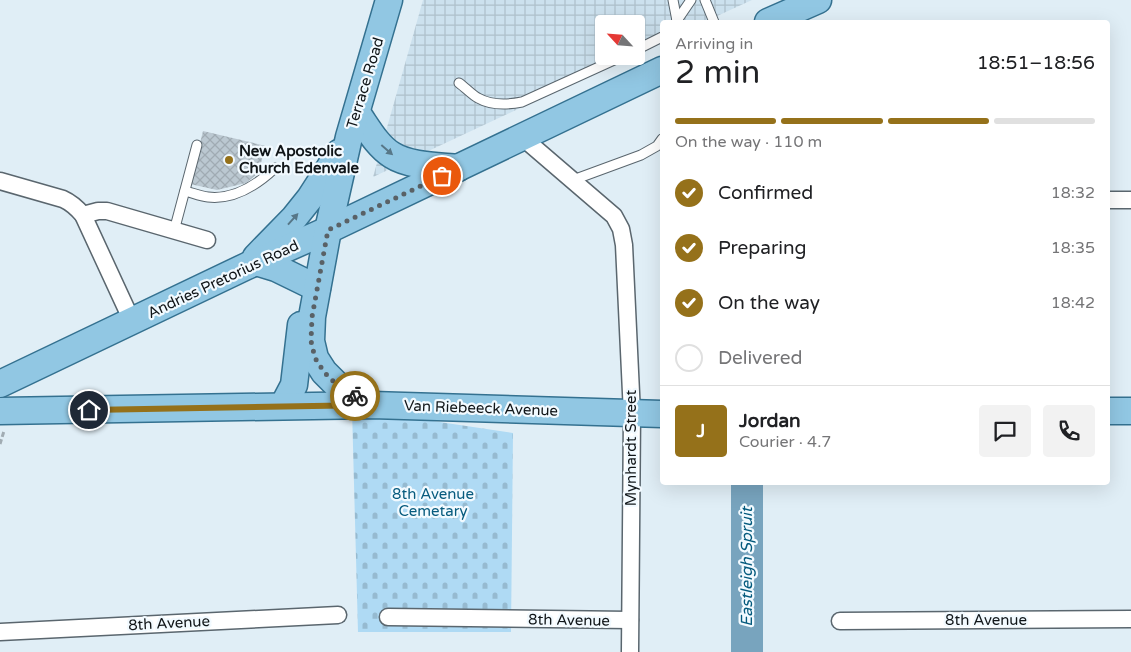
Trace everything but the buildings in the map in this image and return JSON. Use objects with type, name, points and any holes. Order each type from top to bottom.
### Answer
[{"type":"main road","name":"Terrace Road","points":[[372,405],[336,384],[324,372],[315,358],[311,341],[312,317],[328,230],[349,137],[389,0]]},
{"type":"main road","points":[[773,20],[816,1]]},
{"type":"main road","name":"Andries Pretorius Road","points":[[0,384],[660,71]]},
{"type":"main road","points":[[357,113],[380,144],[401,160],[431,166],[458,168]]},
{"type":"main road","points":[[252,264],[310,198],[349,137]]},
{"type":"main road","points":[[252,264],[276,268],[316,296],[301,326],[294,385],[283,406]]},
{"type":"main road","name":"Van Riebeeck Avenue","points":[[0,412],[372,405],[660,414]]},
{"type":"main road","points":[[1110,411],[1131,411]]},
{"type":"street","name":"Mynhardt Street","points":[[522,137],[614,216],[621,229],[624,245],[632,414],[630,652]]},
{"type":"street","points":[[0,181],[72,203],[83,215],[132,321]]},
{"type":"street","points":[[1110,200],[1131,200]]},
{"type":"street","points":[[83,215],[98,211],[107,212],[207,240]]},
{"type":"street","name":"8th Avenue","points":[[0,632],[338,615]]},
{"type":"street","name":"8th Avenue","points":[[388,617],[630,620]]},
{"type":"street","name":"8th Avenue","points":[[840,621],[1131,619]]},
{"type":"lane","points":[[672,0],[677,20]]},
{"type":"lane","points":[[678,20],[691,0]]},
{"type":"lane","points":[[705,0],[713,20]]},
{"type":"lane","points":[[645,46],[660,39]]},
{"type":"lane","points":[[459,83],[478,98],[510,105],[522,102],[603,65]]},
{"type":"lane","points":[[573,180],[641,155],[657,146],[660,142]]},
{"type":"lane","points":[[174,231],[197,145]]},
{"type":"lane","points":[[185,191],[207,197],[236,194],[263,180],[276,168]]},
{"type":"shaded area","points":[[423,0],[752,0],[708,20],[660,20],[660,43],[645,50],[645,15],[595,15],[595,65],[612,65],[373,177]]},
{"type":"green space","name":"8th Avenue Cemetary","points":[[352,409],[513,433],[511,632],[358,632]]},
{"type":"waterway","name":"Eastleigh Spruit","points":[[747,485],[747,652]]},
{"type":"way so far","points":[[355,396],[336,384],[324,372],[315,358],[311,341],[312,317],[328,230],[442,176]]},
{"type":"place","name":"New Apostolic Church Edenvale","points":[[229,160]]},
{"type":"route","points":[[89,410],[372,405],[355,396]]}]
